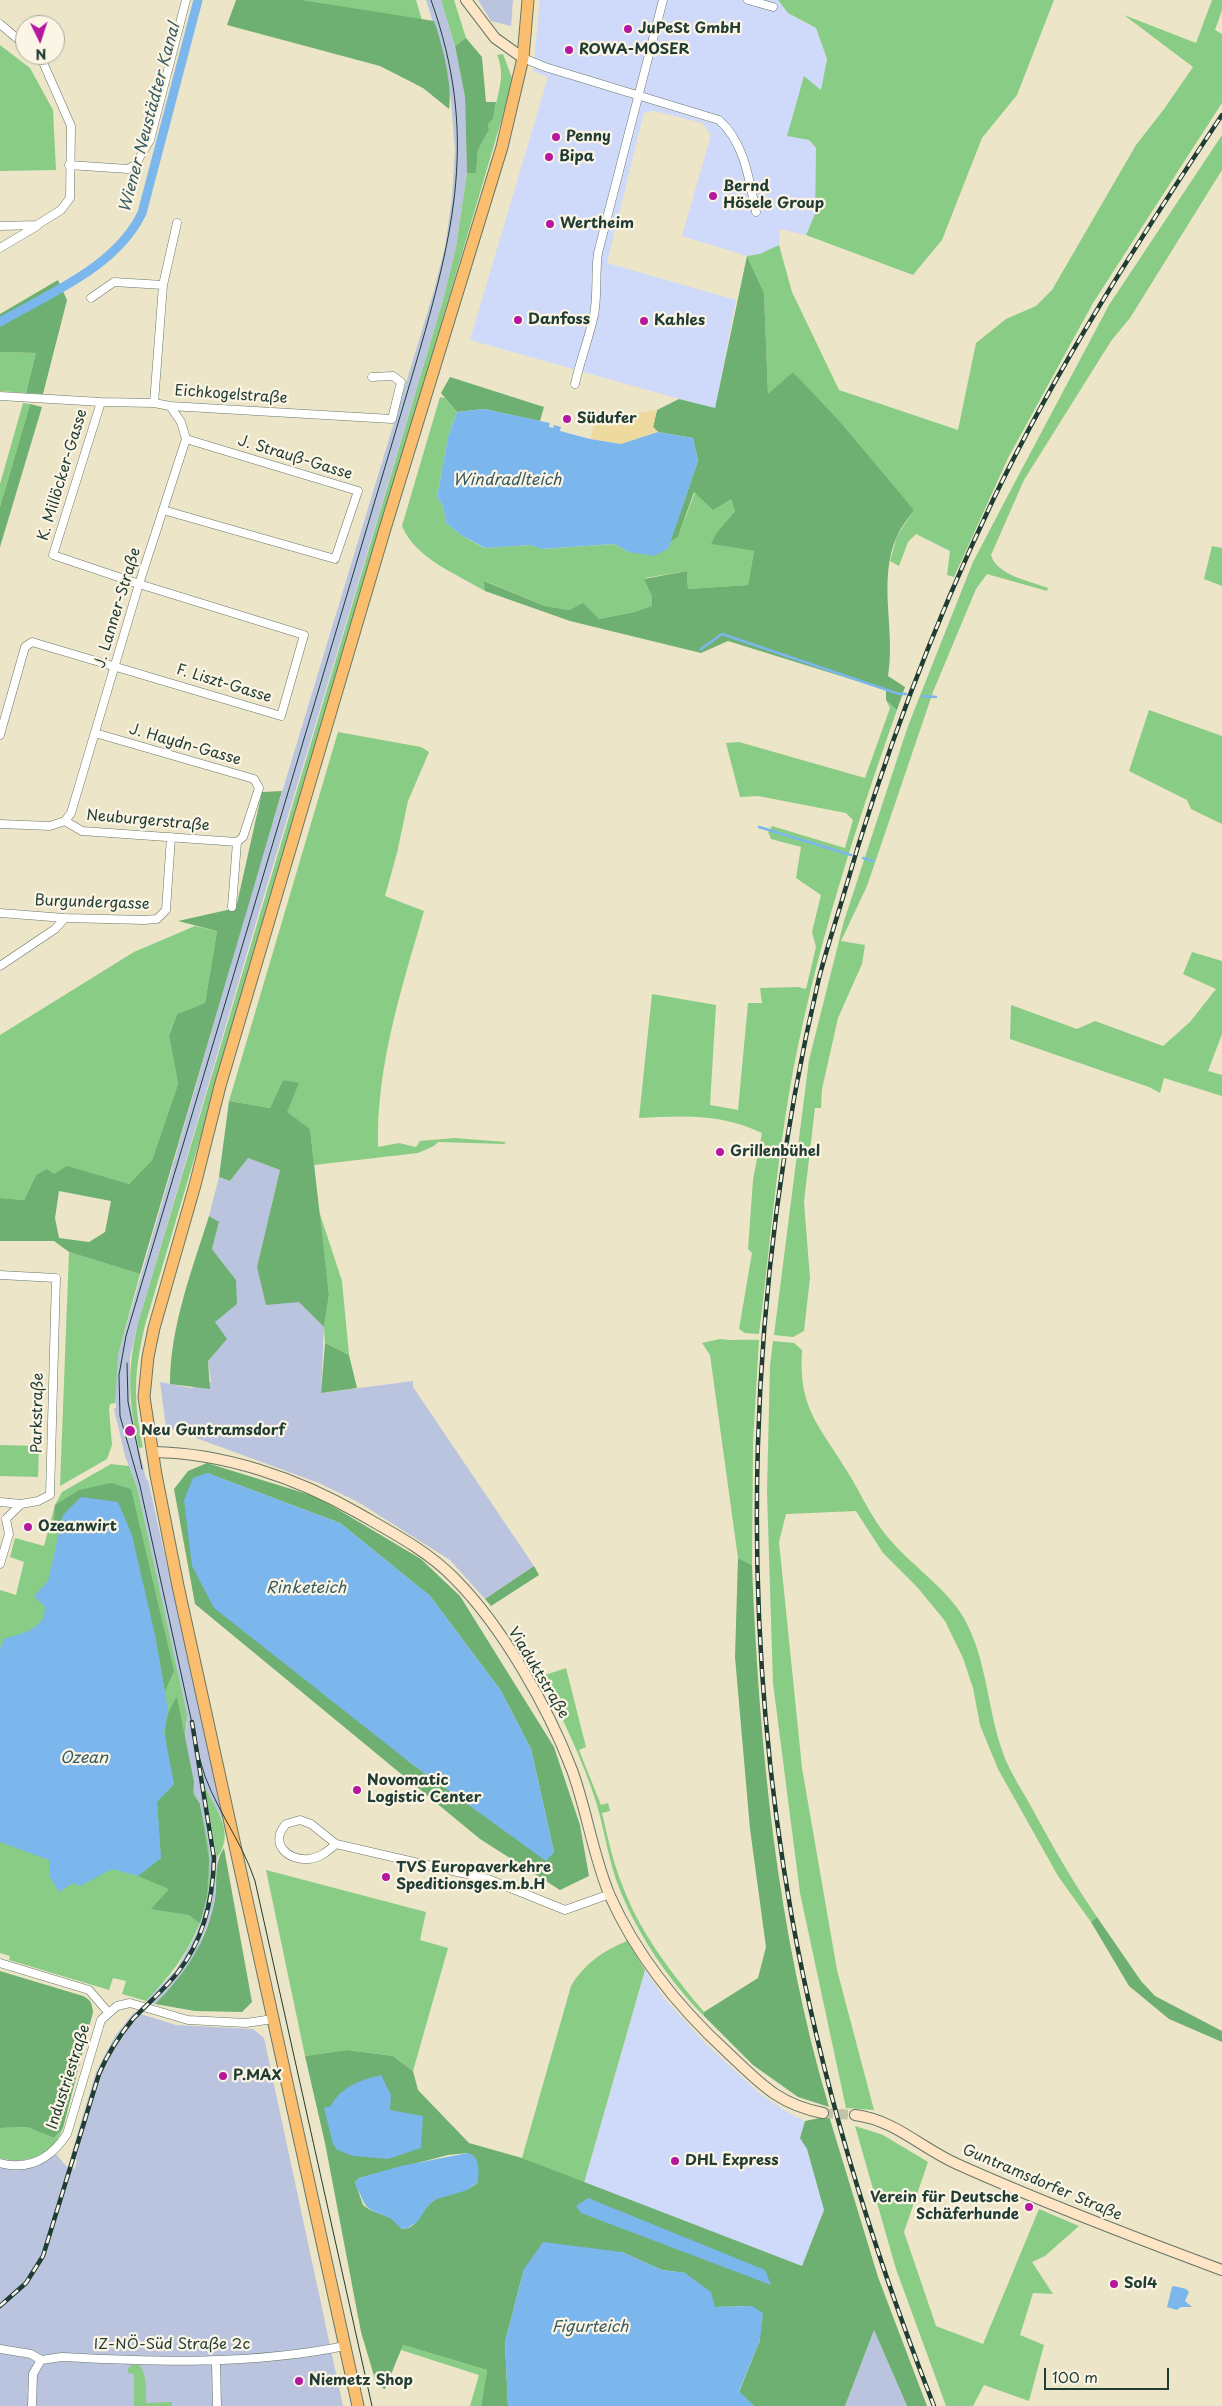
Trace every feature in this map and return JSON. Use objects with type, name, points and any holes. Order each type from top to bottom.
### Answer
[{"type":"main road","points":[[358,2406],[178,1586],[153,1452],[144,1387],[154,1328],[195,1185],[220,1086],[378,552],[502,147],[523,58],[528,0]]},
{"type":"street","points":[[69,165],[128,169],[135,165],[150,140],[186,0]]},
{"type":"street","points":[[466,0],[495,38],[523,58],[545,68],[720,120],[730,130],[744,160],[756,212]]},
{"type":"street","points":[[575,384],[593,317],[598,252],[663,0]]},
{"type":"street","points":[[748,0],[773,7]]},
{"type":"street","points":[[0,24],[15,37]]},
{"type":"street","points":[[0,248],[62,210],[70,198],[71,126],[44,65]]},
{"type":"street","points":[[154,403],[163,285],[178,223]]},
{"type":"street","points":[[0,226],[37,225]]},
{"type":"street","points":[[91,298],[114,282],[163,285]]},
{"type":"street","name":"Eichkogelstraße","points":[[0,396],[154,403],[170,406],[392,420],[401,382],[393,376],[372,377]]},
{"type":"street","name":"K. Millöcker-Gasse","points":[[101,402],[53,555],[138,584]]},
{"type":"street","points":[[170,406],[180,422],[186,439]]},
{"type":"street","name":"J. Lanner-Straße","points":[[66,821],[71,814],[138,584],[186,439]]},
{"type":"street","name":"J. Strauß-Gasse","points":[[163,510],[334,559],[358,491],[186,439]]},
{"type":"street","name":"F. Liszt-Gasse","points":[[114,664],[282,716],[304,635],[138,584]]},
{"type":"street","points":[[0,735],[25,647],[32,642],[114,664]]},
{"type":"street","name":"J. Haydn-Gasse","points":[[95,733],[254,779],[258,788],[243,836],[237,842],[232,907]]},
{"type":"street","name":"Neuburgerstraße","points":[[0,824],[50,826],[66,821],[82,831],[237,842]]},
{"type":"street","name":"Burgundergasse","points":[[0,913],[65,918],[157,919],[166,910],[171,837]]},
{"type":"street","points":[[0,966],[55,930],[65,918]]},
{"type":"street","name":"Parkstraße","points":[[0,1275],[56,1278],[50,1495],[38,1501],[21,1504],[3,1519]]},
{"type":"street","name":"Viaduktstraße","points":[[153,1452],[200,1455],[234,1463],[326,1496],[377,1524],[430,1558],[454,1577],[512,1652],[553,1727],[572,1770],[610,1894],[629,1933],[661,1982],[683,2009],[748,2072],[780,2099],[794,2106],[823,2112]]},
{"type":"street","points":[[0,1502],[21,1504]]},
{"type":"street","points":[[0,1564],[9,1534],[3,1519]]},
{"type":"street","points":[[336,1844],[322,1856],[310,1859],[295,1858],[286,1854],[280,1847],[278,1838],[286,1824],[300,1820],[311,1824],[336,1844],[488,1880],[565,1910],[610,1894]]},
{"type":"street","points":[[0,1963],[89,1990],[108,2012],[117,2006],[130,2003],[188,2020],[246,2023],[273,2020]]},
{"type":"street","name":"Industriestraße","points":[[0,2163],[22,2166],[37,2162],[49,2156],[58,2147],[67,2134],[101,2020],[108,2012]]},
{"type":"street","name":"Guntramsdorfer Straße","points":[[855,2114],[872,2117],[890,2124],[954,2163],[1102,2226],[1222,2270]]},
{"type":"street","name":"IZ-NÖ-Süd Straße 2c","points":[[0,2349],[31,2354],[41,2360],[62,2357],[216,2362],[252,2360],[344,2346]]},
{"type":"street","points":[[32,2406],[33,2374],[41,2360]]},
{"type":"street","points":[[216,2362],[217,2406]]},
{"type":"shaded area","points":[[426,0],[441,0],[455,46],[465,97],[467,173],[456,247],[444,297],[265,892],[138,1323],[130,1357],[130,1402],[135,1431],[146,1479],[148,1480],[224,1822],[205,1788],[217,1858],[215,1898],[211,1916],[195,1956],[183,1974],[155,2004],[146,2001],[176,1970],[196,1934],[200,1923],[209,1859],[200,1804],[193,1794],[192,1787],[194,1782],[185,1741],[187,1724],[137,1487],[125,1456],[114,1409],[116,1408],[114,1384],[118,1355],[253,888],[433,294],[445,247],[452,198],[455,151],[451,100],[442,51]]},
{"type":"shaded area","points":[[478,0],[513,0],[511,26],[491,21]]},
{"type":"shaded area","points":[[540,0],[778,0],[788,13],[816,28],[827,59],[821,90],[804,77],[788,136],[809,140],[816,148],[815,215],[806,235],[780,229],[779,245],[760,254],[747,256],[682,236],[711,135],[702,123],[654,111],[644,112],[607,263],[736,300],[715,409],[470,340],[548,77],[533,71]]},
{"type":"shaded area","points":[[248,1158],[280,1170],[257,1268],[299,1301],[324,1327],[321,1393],[413,1381],[413,1387],[534,1566],[485,1599],[450,1560],[358,1502],[319,1483],[166,1427],[160,1382],[191,1388],[211,1382],[208,1361],[215,1322],[236,1280],[212,1249],[219,1223],[209,1216],[219,1177],[230,1181]]},
{"type":"shaded area","points":[[645,1970],[664,1998],[705,2043],[759,2093],[782,2109],[805,2121],[800,2138],[807,2149],[824,2210],[802,2266],[584,2183]]},
{"type":"shaded area","points":[[134,2012],[176,2025],[253,2029],[264,2038],[343,2406],[0,2406],[0,2158],[7,2160],[51,2148],[67,2167],[75,2169],[77,2160],[71,2155],[96,2072],[115,2036]]},
{"type":"shaded area","points":[[874,2330],[907,2406],[845,2406]]},
{"type":"green space","points":[[236,0],[302,0],[434,21],[448,77],[449,109],[423,88],[380,66],[227,25]]},
{"type":"green space","points":[[302,0],[416,0],[422,20]]},
{"type":"green space","points":[[441,0],[454,0],[466,38],[455,46]]},
{"type":"green space","points":[[778,0],[1054,0],[1017,95],[982,138],[942,240],[913,275],[806,235],[815,214],[816,148],[809,140],[787,136],[804,76],[821,90],[827,59],[816,28],[788,13]]},
{"type":"green space","points":[[1212,0],[1222,0],[1222,10],[1215,30],[1222,34],[1222,103],[1093,303],[1008,458],[954,577],[947,575],[950,551],[916,534],[908,542],[899,566],[890,561],[897,536],[914,510],[793,372],[768,395],[764,293],[747,256],[760,254],[779,245],[792,292],[839,390],[958,430],[976,343],[1006,319],[1036,306],[1052,290],[1136,145],[1193,67],[1124,15],[1196,43]]},
{"type":"green space","points":[[466,38],[482,57],[486,102],[496,102],[493,119],[488,124],[489,130],[478,150],[476,173],[467,173],[465,97],[455,46]]},
{"type":"green space","points":[[0,45],[15,56],[15,65],[26,65],[30,68],[53,110],[56,170],[0,171]]},
{"type":"green space","points":[[503,54],[512,78],[505,108],[145,1325],[136,1386],[136,1400],[143,1447],[139,1448],[130,1385],[134,1340],[138,1323],[444,297],[456,247],[467,173],[476,172],[478,150],[489,130],[488,124],[493,119],[501,79],[500,63],[497,55]]},
{"type":"green space","points":[[1222,135],[1222,170],[1130,318],[1111,341],[1024,480],[991,555],[999,568],[1023,580],[1048,588],[1047,591],[987,574],[976,589],[933,692],[867,886],[841,941],[865,945],[862,964],[838,1018],[822,1089],[821,1108],[815,1108],[804,1202],[810,1278],[804,1331],[793,1337],[774,1335],[809,1060],[844,921],[908,726],[973,562],[1109,305]]},
{"type":"green space","points":[[747,256],[764,293],[768,394],[793,372],[840,422],[914,510],[897,536],[888,570],[890,659],[888,676],[905,687],[897,710],[886,700],[886,690],[728,641],[701,653],[570,621],[485,591],[484,581],[545,606],[570,610],[583,603],[599,619],[634,612],[652,606],[652,596],[644,579],[687,571],[688,589],[748,585],[754,551],[711,544],[717,532],[735,511],[731,499],[713,510],[694,492],[678,537],[670,542],[698,461],[693,438],[658,432],[653,427],[657,410],[679,399],[715,408]]},
{"type":"green space","points":[[58,280],[67,300],[43,394],[26,393],[36,353],[0,352],[0,314]]},
{"type":"green space","points":[[0,352],[36,353],[26,393],[0,391]]},
{"type":"green space","points":[[450,377],[544,407],[540,421],[484,409],[457,412],[441,393]]},
{"type":"green space","points":[[440,397],[445,398],[457,412],[448,437],[437,497],[443,506],[446,523],[461,535],[484,548],[531,545],[543,549],[614,544],[629,552],[668,549],[670,542],[678,537],[695,492],[731,499],[735,511],[717,532],[712,544],[754,551],[748,585],[688,589],[687,571],[645,578],[653,596],[653,606],[599,619],[570,610],[545,606],[485,581],[485,591],[449,571],[417,548],[408,538],[402,526]]},
{"type":"green space","points":[[23,403],[30,404],[0,507],[0,484]]},
{"type":"green space","points":[[30,404],[42,407],[0,547],[0,507]]},
{"type":"green space","points":[[1212,546],[1222,548],[1222,586],[1204,579]]},
{"type":"green space","points":[[886,700],[897,710],[846,861],[831,912],[817,964],[794,1067],[778,1172],[759,1334],[745,1333],[739,1329],[752,1253],[748,1249],[753,1180],[762,1133],[731,1122],[702,1117],[639,1118],[652,994],[716,1005],[710,1105],[738,1110],[748,1003],[762,1003],[760,988],[798,987],[806,989],[816,947],[812,932],[821,895],[796,878],[801,847],[771,839],[768,832],[772,826],[845,848],[853,820],[846,813],[758,796],[740,797],[726,743],[739,742],[865,778],[890,708]]},
{"type":"green space","points":[[1149,710],[1222,736],[1222,824],[1191,809],[1187,800],[1129,771]]},
{"type":"green space","points":[[338,732],[421,747],[429,752],[408,801],[397,853],[385,896],[424,911],[399,998],[386,1057],[378,1117],[378,1147],[399,1143],[416,1147],[420,1141],[454,1138],[506,1142],[504,1144],[438,1142],[434,1146],[418,1153],[314,1165],[310,1129],[286,1112],[298,1084],[283,1080],[270,1108],[229,1101]]},
{"type":"green space","points":[[282,791],[140,1274],[69,1252],[54,1241],[0,1241],[0,1198],[24,1200],[36,1175],[47,1169],[54,1174],[67,1166],[129,1184],[152,1160],[178,1084],[169,1035],[177,1014],[205,1003],[217,931],[178,921],[236,908],[262,792]],"holes":[[[59,1191],[111,1201],[105,1232],[89,1242],[59,1238],[55,1218]]]},
{"type":"green space","points":[[195,926],[217,931],[205,1003],[177,1014],[169,1034],[178,1084],[152,1160],[129,1184],[54,1174],[36,1175],[24,1200],[0,1198],[0,1035],[134,952]]},
{"type":"green space","points":[[1192,952],[1222,961],[1222,1034],[1208,1071],[1222,1075],[1222,1096],[1164,1078],[1160,1093],[1149,1087],[1010,1039],[1011,1005],[1077,1029],[1095,1021],[1163,1046],[1190,1022],[1216,989],[1183,974]]},
{"type":"green space","points":[[283,1080],[299,1083],[287,1112],[310,1129],[329,1295],[324,1327],[299,1302],[266,1305],[257,1267],[280,1170],[248,1158],[230,1181],[219,1177],[229,1101],[270,1108]]},
{"type":"green space","points":[[318,1208],[342,1281],[349,1355],[325,1343],[324,1327],[329,1295]]},
{"type":"green space","points":[[209,1216],[219,1222],[212,1249],[236,1280],[237,1304],[215,1322],[227,1339],[208,1361],[210,1389],[170,1384],[171,1363],[178,1320]]},
{"type":"green space","points":[[69,1252],[140,1274],[118,1355],[115,1403],[110,1404],[109,1409],[112,1445],[107,1459],[60,1486]]},
{"type":"green space","points":[[720,1339],[759,1340],[753,1442],[752,1565],[738,1558],[710,1355],[702,1343]]},
{"type":"green space","points":[[773,1341],[794,1343],[802,1350],[803,1387],[812,1415],[819,1428],[884,1533],[951,1600],[968,1625],[975,1642],[997,1735],[1006,1760],[1056,1851],[1097,1917],[1091,1922],[1058,1876],[998,1769],[980,1725],[973,1688],[963,1658],[945,1621],[918,1588],[883,1553],[856,1511],[786,1514],[779,1542],[802,1768],[837,1970],[874,2110],[846,2108],[800,1893],[773,1683],[767,1492],[770,1366]]},
{"type":"green space","points":[[325,1343],[349,1355],[357,1388],[321,1393]]},
{"type":"green space","points":[[0,1445],[39,1446],[38,1477],[0,1476]]},
{"type":"green space","points":[[207,1463],[317,1497],[421,1559],[460,1596],[554,1747],[580,1825],[589,1876],[560,1890],[480,1839],[195,1604],[174,1489],[188,1471]],"holes":[[[207,1473],[340,1523],[430,1596],[501,1691],[531,1749],[554,1852],[546,1860],[408,1761]]]},
{"type":"green space","points":[[111,1464],[129,1466],[137,1487],[187,1715],[185,1741],[194,1782],[194,1792],[203,1816],[210,1858],[206,1904],[199,1925],[177,1965],[146,2001],[122,1994],[126,1981],[113,1978],[109,1990],[9,1960],[10,1956],[0,1953],[0,1590],[16,1595],[24,1562],[10,1557],[15,1538],[44,1546],[55,1505],[62,1492]]},
{"type":"green space","points":[[111,1483],[131,1489],[174,1671],[165,1691],[155,1635],[63,1515],[60,1529],[54,1526],[55,1505],[79,1490]]},
{"type":"green space","points":[[738,1558],[752,1565],[760,1702],[774,1839],[796,1974],[811,2041],[829,2107],[798,2097],[753,2065],[704,2016],[704,2012],[758,1978],[766,1947],[750,1829],[735,1657]]},
{"type":"green space","points":[[534,1566],[539,1575],[491,1606],[485,1599]]},
{"type":"green space","points":[[566,1668],[586,1747],[579,1750],[601,1805],[608,1803],[610,1811],[602,1813],[619,1878],[638,1921],[658,1953],[704,2012],[704,2016],[691,2003],[656,1957],[636,1924],[620,1890],[591,1788],[572,1739],[542,1676]]},
{"type":"green space","points":[[177,1697],[194,1782],[193,1794],[200,1804],[209,1859],[207,1896],[200,1923],[189,1915],[151,1909],[169,1889],[138,1876],[161,1858],[157,1802],[174,1784],[165,1739],[165,1729],[171,1708]]},
{"type":"green space","points":[[204,1785],[222,1821],[224,1830],[225,1839],[217,1858]]},
{"type":"green space","points":[[224,1848],[252,2002],[242,2012],[195,2011],[155,2004],[185,1969],[200,1943],[211,1915],[215,1899],[218,1860]]},
{"type":"green space","points":[[266,1870],[426,1912],[420,1940],[448,1948],[413,2071],[393,2056],[347,2050],[305,2056]]},
{"type":"green space","points":[[1097,1917],[1141,1981],[1155,1996],[1222,2031],[1222,2042],[1169,2019],[1129,1986],[1091,1922]]},
{"type":"green space","points":[[627,1941],[645,1970],[584,2183],[522,2158],[571,1986],[582,1971],[595,1959]]},
{"type":"green space","points":[[0,1971],[83,1996],[92,2004],[93,2012],[63,2128],[54,2138],[27,2127],[0,2128]]},
{"type":"green space","points":[[347,2050],[393,2056],[413,2071],[418,2090],[469,2143],[522,2158],[802,2266],[824,2210],[807,2149],[800,2138],[805,2121],[829,2116],[878,2277],[927,2406],[907,2406],[874,2330],[845,2406],[754,2406],[739,2392],[760,2340],[752,2306],[715,2307],[685,2273],[662,2270],[622,2252],[524,2269],[505,2342],[508,2406],[481,2406],[487,2370],[403,2345],[385,2389],[377,2386],[361,2332],[325,2143],[305,2056]],"holes":[[[467,2153],[478,2182],[466,2189],[443,2196],[432,2202],[416,2223],[402,2229],[391,2218],[370,2210],[363,2205],[355,2182],[359,2178],[448,2155]]]},
{"type":"green space","points":[[855,2126],[883,2135],[928,2162],[904,2232],[936,2326],[983,2344],[1039,2209],[1079,2226],[1045,2256],[1032,2262],[1053,2294],[1033,2293],[1020,2335],[1044,2345],[1029,2401],[984,2385],[973,2406],[946,2406],[896,2269]]},
{"type":"green space","points":[[27,2127],[54,2138],[63,2128],[53,2145],[38,2156],[20,2160],[0,2158],[0,2128]]},
{"type":"green space","points":[[403,2345],[487,2370],[481,2406],[470,2406],[479,2375],[401,2350]]},
{"type":"green space","points":[[132,2365],[139,2365],[145,2377],[146,2403],[172,2402],[172,2406],[134,2406],[134,2374],[128,2373],[128,2368]]},
{"type":"sand","points":[[657,410],[653,427],[658,432],[621,444],[590,439],[596,418],[623,425],[625,415]]},
{"type":"water","name":"Windradlteich","points":[[484,409],[550,423],[549,427],[553,428],[554,425],[561,427],[560,431],[590,439],[621,444],[658,432],[693,438],[698,461],[668,549],[654,556],[629,552],[614,544],[542,549],[531,545],[485,548],[461,535],[446,523],[443,506],[437,497],[448,437],[457,412]]},
{"type":"water","name":"Rinketeich","points":[[207,1473],[340,1523],[430,1596],[501,1691],[531,1749],[554,1852],[546,1861],[408,1761],[214,1608],[192,1566],[184,1500],[193,1478]]},
{"type":"water","name":"Ozean","points":[[81,1497],[118,1502],[132,1535],[155,1635],[168,1710],[164,1732],[174,1784],[157,1802],[161,1858],[138,1876],[112,1869],[80,1886],[73,1883],[59,1892],[50,1877],[49,1860],[0,1842],[0,1649],[4,1639],[25,1632],[37,1626],[41,1621],[45,1607],[34,1596],[48,1581],[63,1515]]},
{"type":"water","points":[[381,2075],[391,2095],[390,2110],[423,2116],[421,2148],[388,2159],[353,2156],[337,2150],[333,2144],[324,2108],[331,2106],[340,2094],[352,2085]]},
{"type":"water","points":[[468,2153],[475,2157],[477,2161],[478,2182],[467,2190],[434,2200],[418,2221],[406,2229],[399,2227],[386,2216],[370,2209],[364,2202],[355,2184],[359,2178],[401,2166]]},
{"type":"water","points":[[588,2198],[765,2270],[771,2285],[581,2213],[576,2206]]},
{"type":"water","name":"Figurteich","points":[[543,2242],[622,2252],[662,2270],[685,2273],[711,2292],[715,2307],[752,2306],[763,2313],[760,2340],[739,2391],[754,2406],[508,2406],[505,2342],[524,2269]]},
{"type":"water","points":[[1172,2287],[1186,2289],[1189,2292],[1185,2301],[1192,2307],[1181,2307],[1177,2310],[1167,2307]]},
{"type":"waterway","name":"Wiener Neustädter Kanal","points":[[0,322],[60,289],[99,264],[116,249],[142,213],[198,0]]},
{"type":"waterway","points":[[701,649],[722,634],[899,694],[906,694]]},
{"type":"waterway","points":[[922,696],[936,697]]},
{"type":"waterway","points":[[759,827],[851,855]]},
{"type":"waterway","points":[[863,858],[873,861]]},
{"type":"tunnel","points":[[823,2113],[855,2115]]},
{"type":"tram line","points":[[372,2406],[255,1881],[242,1850],[211,1791],[200,1760],[140,1486],[120,1416],[119,1375],[126,1336],[416,363],[441,270],[456,183],[457,139],[454,95],[446,49],[431,0]]},
{"type":"tram line","points":[[127,1363],[128,1402],[142,1469]]},
{"type":"railway","points":[[934,2406],[890,2287],[851,2165],[834,2104],[804,1980],[792,1918],[774,1801],[763,1683],[757,1565],[758,1446],[764,1328],[777,1211],[795,1094],[819,978],[874,796],[929,646],[993,500],[1045,400],[1130,256],[1222,115]]},
{"type":"railway","points":[[0,2306],[26,2283],[43,2256],[99,2074],[106,2059],[118,2038],[133,2019],[178,1972],[201,1932],[212,1888],[214,1858],[192,1722]]},
{"type":"place","name":"JuPeSt GmbH","points":[[628,29]]},
{"type":"place","name":"ROWA-MOSER","points":[[569,50]]},
{"type":"place","name":"Penny","points":[[556,137]]},
{"type":"place","name":"Bipa","points":[[549,157]]},
{"type":"place","name":"Bernd Hösele Group","points":[[713,196]]},
{"type":"place","name":"Wertheim","points":[[550,224]]},
{"type":"place","name":"Danfoss","points":[[518,320]]},
{"type":"place","name":"Kahles","points":[[644,321]]},
{"type":"place","name":"Südufer","points":[[567,419]]},
{"type":"place","name":"Grillenbühel","points":[[720,1152]]},
{"type":"place","name":"Neu Guntramsdorf","points":[[130,1431]]},
{"type":"place","name":"Ozeanwirt","points":[[28,1527]]},
{"type":"place","name":"Novomatic Logistic Center","points":[[357,1790]]},
{"type":"place","name":"TVS Europaverkehre Speditionsges.m.b.H","points":[[386,1877]]},
{"type":"place","name":"P.MAX","points":[[223,2076]]},
{"type":"place","name":"DHL Express","points":[[675,2161]]},
{"type":"place","name":"Verein für Deutsche Schäferhunde","points":[[1029,2207]]},
{"type":"place","name":"Sol4","points":[[1114,2284]]},
{"type":"place","name":"Niemetz Shop","points":[[299,2381]]}]
